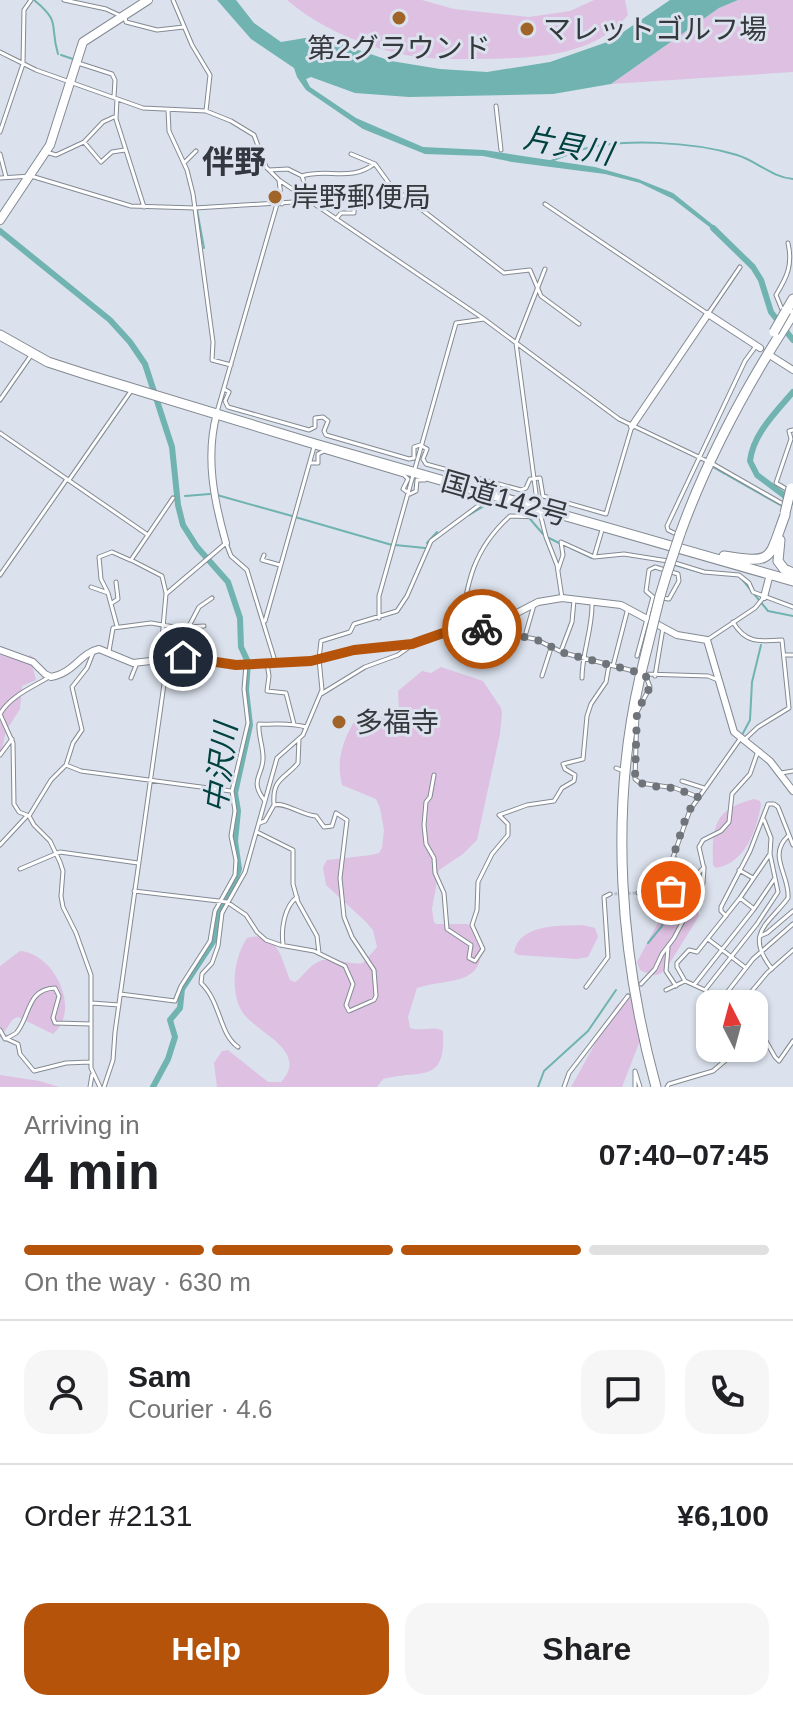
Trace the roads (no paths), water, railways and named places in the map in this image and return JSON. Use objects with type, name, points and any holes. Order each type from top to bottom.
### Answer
[{"type":"highway","points":[[656,1087],[634,987],[623,870],[624,789],[632,718],[643,676],[656,597],[667,573],[677,534],[763,352],[791,317],[793,299]]},
{"type":"highway","name":"国道142号","points":[[0,335],[48,362],[315,444],[538,503],[770,572]]},
{"type":"highway","points":[[739,403],[777,336]]},
{"type":"highway","name":"国道142号","points":[[217,413],[258,421],[479,492],[538,503],[603,525],[793,576]]},
{"type":"highway","points":[[721,555],[756,561],[770,555],[788,513],[792,487]]},
{"type":"highway","points":[[770,572],[778,539]]},
{"type":"highway","points":[[778,539],[778,561],[793,576]]},
{"type":"main road","points":[[0,220],[46,152],[85,39],[148,0]]},
{"type":"main road","points":[[632,426],[708,314],[793,370]]},
{"type":"main road","points":[[217,413],[212,434],[214,498],[226,543]]},
{"type":"main road","points":[[762,601],[770,572]]},
{"type":"main road","points":[[0,650],[31,661],[49,677],[70,671],[94,649],[109,651],[123,661],[137,663],[186,657],[248,665],[319,659],[354,650],[412,644],[446,632],[486,629],[533,604],[562,598],[628,608],[682,637],[707,640],[732,728],[741,740],[758,751],[793,791]]},
{"type":"street","points":[[0,132],[23,64],[24,10],[31,0]]},
{"type":"street","points":[[64,0],[106,9],[123,15],[126,22],[157,30],[185,26]]},
{"type":"street","points":[[173,0],[196,53],[210,75],[206,111]]},
{"type":"street","points":[[0,52],[23,64],[146,109],[206,111],[252,133],[267,170],[279,180],[484,319],[632,426],[705,460]]},
{"type":"street","points":[[76,62],[112,74],[115,80],[115,117],[144,207]]},
{"type":"street","points":[[496,106],[501,150]]},
{"type":"street","points":[[168,110],[169,131],[184,163],[195,208],[213,342],[212,360],[231,365]]},
{"type":"street","points":[[46,152],[56,155],[84,142],[103,122],[115,117]]},
{"type":"street","points":[[84,142],[101,162],[112,152],[125,150]]},
{"type":"street","points":[[184,163],[196,151]]},
{"type":"street","points":[[0,154],[6,178]]},
{"type":"street","points":[[351,154],[375,164],[391,186],[504,273],[530,270],[537,291],[544,300],[579,324]]},
{"type":"street","points":[[267,170],[288,169],[302,176],[317,173],[356,175],[375,164]]},
{"type":"street","points":[[0,178],[31,176],[126,205],[144,207],[195,208],[310,201]]},
{"type":"street","points":[[302,176],[310,201]]},
{"type":"street","points":[[217,413],[280,204],[279,180]]},
{"type":"street","points":[[336,219],[341,213],[354,213],[354,198]]},
{"type":"street","points":[[545,204],[708,314],[740,267]]},
{"type":"street","points":[[788,243],[791,267],[787,280],[776,295],[779,309],[791,317]]},
{"type":"street","points":[[545,269],[516,343],[538,503],[558,570],[562,598]]},
{"type":"street","points":[[379,618],[379,596],[456,323],[484,319]]},
{"type":"street","points":[[677,534],[668,530],[667,526],[698,456],[745,361],[763,352]]},
{"type":"street","points":[[0,400],[32,354]]},
{"type":"street","points":[[0,575],[133,388]]},
{"type":"street","points":[[224,389],[229,393],[225,401],[228,407],[309,430],[315,427],[316,417],[323,417],[328,421],[324,429],[326,435],[413,459],[414,447],[422,446],[427,449],[423,459],[426,464],[521,490],[527,487],[528,480],[542,480],[543,496],[606,514],[632,426]]},
{"type":"street","points":[[792,487],[776,483],[791,439],[789,431],[793,430]]},
{"type":"street","points":[[0,433],[148,535]]},
{"type":"street","points":[[265,623],[315,444]]},
{"type":"street","points":[[310,463],[318,463],[318,454],[324,451],[404,475],[408,479],[403,489],[408,493]]},
{"type":"street","points":[[712,464],[788,513]]},
{"type":"street","points":[[120,994],[176,1000],[181,986],[210,941],[215,911],[244,875],[276,760],[299,739],[321,694],[320,643],[324,638],[350,632],[354,624],[399,609],[431,541],[482,503],[484,498],[479,492],[422,479],[416,482],[416,491],[408,493]]},
{"type":"street","points":[[131,560],[173,498]]},
{"type":"street","points":[[460,630],[468,585],[475,561],[485,543],[510,516],[541,517]]},
{"type":"street","points":[[594,557],[603,525]]},
{"type":"street","points":[[166,593],[226,543],[231,556],[247,570],[265,623],[271,663],[267,691],[286,693],[294,724]]},
{"type":"street","points":[[558,570],[563,555],[560,543],[594,557],[631,554],[667,560],[704,572],[735,574],[749,583],[762,601]]},
{"type":"street","points":[[102,1087],[113,1060],[165,677],[162,624],[166,593],[162,576],[112,552],[99,557],[101,579],[112,603],[117,626]]},
{"type":"street","points":[[264,555],[262,560],[280,565]]},
{"type":"street","points":[[655,567],[678,574],[679,581],[669,599],[656,597],[646,591],[650,569],[655,567]]},
{"type":"street","points":[[112,603],[118,599],[116,582]]},
{"type":"street","points":[[91,587],[108,593]]},
{"type":"street","points":[[637,656],[646,617],[656,597]]},
{"type":"street","points":[[189,627],[199,607],[212,598]]},
{"type":"street","points":[[561,651],[572,622],[574,600]]},
{"type":"street","points":[[707,640],[762,601],[779,600],[793,607]]},
{"type":"street","points":[[582,678],[592,602]]},
{"type":"street","points":[[525,636],[533,604]]},
{"type":"street","points":[[434,775],[423,816],[426,844],[434,858],[435,873],[444,893],[447,929],[471,945],[469,958],[475,961],[483,949],[472,925],[477,910],[478,882],[494,851],[508,835],[508,824],[499,815],[527,805],[554,801],[562,788],[574,781],[575,775],[563,764],[583,759],[587,716],[606,682],[628,608]]},
{"type":"street","points":[[638,893],[650,892],[659,883],[672,860],[687,814],[741,740],[789,708],[782,640],[763,642],[744,637],[733,622]]},
{"type":"street","points":[[109,651],[112,629],[117,626],[204,626]]},
{"type":"street","points":[[189,627],[197,639],[199,659]]},
{"type":"street","points":[[655,676],[663,628]]},
{"type":"street","points":[[486,629],[525,636],[551,648],[643,676],[708,676],[718,680]]},
{"type":"street","points":[[321,694],[365,667],[398,655],[412,644]]},
{"type":"street","points":[[542,676],[551,648]]},
{"type":"street","points":[[0,845],[28,817],[51,780],[66,765],[73,743],[83,727],[72,687],[87,668],[94,649]]},
{"type":"street","points":[[785,655],[793,655]]},
{"type":"street","points":[[131,678],[137,663]]},
{"type":"street","points":[[238,1047],[226,1033],[212,994],[201,983],[202,974],[212,963],[218,946],[224,902],[236,871],[231,836],[235,811],[232,791],[248,723],[244,689],[248,665]]},
{"type":"street","points":[[643,676],[650,687],[637,712],[632,773],[640,783],[675,788],[698,797]]},
{"type":"street","points":[[49,677],[26,688],[1,711],[1,715],[12,739],[13,800],[17,810],[28,817],[57,853],[63,871],[62,902],[88,965],[92,1003],[90,1087]]},
{"type":"street","points":[[265,801],[259,794],[256,777],[264,761],[259,724],[283,722],[306,727]]},
{"type":"street","points":[[0,755],[12,739]]},
{"type":"street","points":[[259,823],[267,819],[274,804],[274,791],[280,778],[298,763],[299,739]]},
{"type":"street","points":[[676,986],[666,971],[665,957],[703,883],[704,867],[698,853],[700,843],[721,831],[729,822],[732,794],[750,774],[758,751]]},
{"type":"street","points":[[264,761],[276,760]]},
{"type":"street","points":[[66,765],[81,771],[232,791]]},
{"type":"street","points":[[780,774],[793,771]]},
{"type":"street","points":[[682,781],[704,788]]},
{"type":"street","points":[[134,891],[224,902],[246,915],[263,937],[282,945],[319,953],[348,969],[353,984],[346,1005],[349,1011],[374,1000],[374,970],[352,937],[345,919],[340,877],[347,820],[336,813],[332,826],[325,828],[316,816],[301,814],[283,804],[274,804]]},
{"type":"street","points":[[726,916],[721,907],[764,820],[766,806],[774,804],[778,807],[793,845]]},
{"type":"street","points":[[764,820],[771,838],[770,854],[778,892],[705,990],[685,981],[677,963],[689,950],[697,952],[770,854]]},
{"type":"street","points":[[256,831],[291,847],[294,853],[292,880],[317,936],[319,953]]},
{"type":"street","points":[[772,969],[761,952],[760,936],[765,922],[788,898],[791,888],[778,857],[780,845],[789,835]]},
{"type":"street","points":[[20,869],[57,853],[138,863]]},
{"type":"street","points":[[659,883],[671,891],[683,891],[704,867]]},
{"type":"street","points":[[739,870],[753,879]]},
{"type":"street","points":[[694,985],[775,878]]},
{"type":"street","points":[[586,987],[608,957],[604,897],[610,894]]},
{"type":"street","points":[[282,945],[286,911],[297,897]]},
{"type":"street","points":[[740,898],[754,909]]},
{"type":"street","points":[[760,936],[793,911]]},
{"type":"street","points":[[729,990],[761,952],[793,926]]},
{"type":"street","points":[[708,939],[746,968]]},
{"type":"street","points":[[641,984],[670,945]]},
{"type":"street","points":[[753,990],[793,950]]},
{"type":"street","points":[[666,990],[685,981]]},
{"type":"street","points":[[7,1039],[17,1032],[32,1001],[50,988],[55,988],[59,996],[53,1018],[55,1023],[91,1024]]},
{"type":"street","points":[[564,1087],[569,1073],[628,996]]},
{"type":"street","points":[[92,1003],[119,1005]]},
{"type":"street","points":[[0,1030],[7,1039],[18,1044],[20,1054],[34,1071],[66,1063],[90,1062]]},
{"type":"street","points":[[768,1045],[779,1061],[793,1041]]},
{"type":"street","points":[[667,1087],[713,1071],[726,1062]]},
{"type":"street","points":[[92,1074],[102,1087]]},
{"type":"waterway","points":[[34,0],[52,19],[58,54]]},
{"type":"waterway","points":[[61,55],[73,59]]},
{"type":"waterway","points":[[548,162],[577,151],[614,144],[679,144],[737,155],[793,179]]},
{"type":"waterway","points":[[197,210],[204,248]]},
{"type":"waterway","name":"片貝川","points":[[713,228],[753,267],[761,280],[771,312],[793,340]]},
{"type":"waterway","name":"中沢川","points":[[0,231],[110,320],[145,364],[172,447],[183,525],[197,547],[228,582],[240,618],[241,647],[248,662],[246,690],[250,725],[235,793],[238,811],[235,841],[239,869],[231,892],[218,912],[214,940],[182,989],[180,1008],[170,1020],[175,1037],[168,1059],[153,1087]]},
{"type":"waterway","name":"片貝川","points":[[793,392],[760,433],[750,461],[757,475],[793,502]]},
{"type":"waterway","points":[[713,467],[725,474]]},
{"type":"waterway","points":[[727,475],[782,506]]},
{"type":"waterway","points":[[185,496],[210,494]]},
{"type":"waterway","points":[[217,495],[292,516]]},
{"type":"waterway","points":[[469,515],[494,500]]},
{"type":"waterway","points":[[295,517],[392,545]]},
{"type":"waterway","points":[[530,519],[543,534]]},
{"type":"waterway","points":[[427,543],[437,532]]},
{"type":"waterway","points":[[549,538],[561,544]]},
{"type":"waterway","points":[[395,545],[425,548]]},
{"type":"waterway","points":[[567,546],[592,558],[606,557]]},
{"type":"waterway","points":[[675,565],[703,573]]},
{"type":"waterway","points":[[741,578],[768,611],[793,616]]},
{"type":"waterway","points":[[742,735],[750,720],[752,682],[761,645]]},
{"type":"waterway","points":[[648,943],[662,926],[669,904],[670,886],[677,875],[680,861],[675,856]]},
{"type":"waterway","points":[[538,1087],[544,1071],[588,1031],[616,990]]},
{"type":"tunnel","points":[[610,894],[638,893]]},
{"type":"place","name":"第2グラウンド","points":[[399,18]]},
{"type":"place","name":"マレットゴルフ場","points":[[527,29]]},
{"type":"place","name":"岸野郵便局","points":[[275,197]]},
{"type":"place","name":"多福寺","points":[[339,722]]},
{"type":"district","name":"伴野","points":[[234,162]]}]
